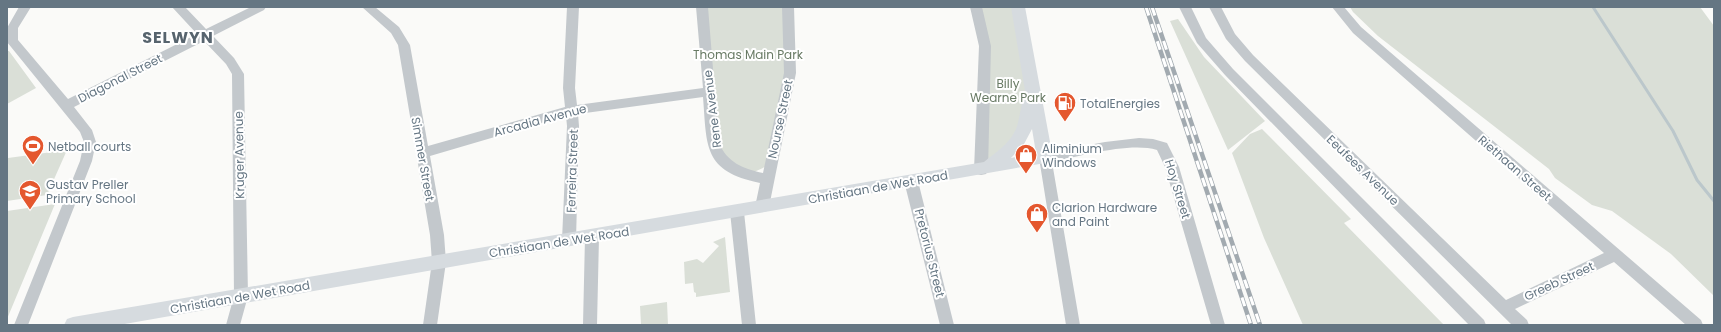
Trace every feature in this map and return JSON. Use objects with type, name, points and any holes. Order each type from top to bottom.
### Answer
[{"type":"main road","points":[[1018,7],[1045,158]]},
{"type":"main road","points":[[984,169],[1014,146],[1024,131],[1029,112],[1031,81]]},
{"type":"main road","name":"Christiaan de Wet Road","points":[[73,325],[1045,158]]},
{"type":"street","points":[[21,325],[89,149],[90,142],[86,130],[11,45],[12,32],[25,7]]},
{"type":"street","name":"Kruger Avenue","points":[[178,7],[230,61],[238,74],[241,296],[233,325]]},
{"type":"street","name":"Diagonal Street","points":[[65,106],[260,7]]},
{"type":"street","name":"Simmer Street","points":[[368,7],[395,30],[402,40],[437,235],[439,262],[430,325]]},
{"type":"street","name":"Ferreira Street","points":[[569,240],[573,139],[572,110],[569,88],[573,7]]},
{"type":"street","name":"Rene Avenue","points":[[702,7],[713,143],[718,156],[724,163],[741,173],[767,179]]},
{"type":"street","name":"Nourse Street","points":[[762,207],[790,73],[788,7]]},
{"type":"street","points":[[976,7],[984,40],[984,169]]},
{"type":"street","points":[[1185,7],[1201,40],[1229,72],[1479,325]]},
{"type":"street","name":"Eeufees Avenue","points":[[1215,7],[1230,36],[1249,58],[1522,325]]},
{"type":"street","name":"Riethaan Street","points":[[1338,7],[1357,30],[1696,325]]},
{"type":"street","name":"Arcadia Avenue","points":[[422,153],[572,110],[708,92]]},
{"type":"street","name":"Hoy Street","points":[[1045,158],[1136,143],[1154,143],[1162,146],[1172,167],[1218,325]]},
{"type":"street","points":[[1045,158],[1073,325]]},
{"type":"street","name":"Pretorius Street","points":[[911,181],[948,325]]},
{"type":"street","points":[[737,212],[749,325]]},
{"type":"street","points":[[590,325],[592,237]]},
{"type":"street","name":"Greeb Street","points":[[1505,307],[1614,255]]},
{"type":"green space","name":"Thomas Main Park","points":[[705,7],[786,7],[787,70],[767,166],[754,172],[738,168],[719,150]]},
{"type":"green space","name":"Billy Wearne Park","points":[[979,7],[1013,7],[1027,88],[1021,132],[985,165]]},
{"type":"green space","points":[[1350,7],[1700,7],[1714,26],[1714,296],[1671,254],[1612,211],[1592,205],[1555,178],[1549,169],[1378,36],[1353,12]]},
{"type":"green space","points":[[1178,19],[1204,57],[1265,121],[1228,150],[1170,21]]},
{"type":"green space","points":[[7,51],[9,51],[36,88],[7,104]]},
{"type":"green space","points":[[1262,129],[1351,219],[1344,223],[1444,325],[1303,325],[1264,238],[1232,153],[1250,134]]},
{"type":"green space","points":[[67,150],[47,195],[7,201],[8,158]]},
{"type":"green space","points":[[55,204],[7,319],[7,211]]},
{"type":"green space","points":[[725,237],[730,292],[696,297],[693,283],[685,284],[684,262],[697,259],[703,263],[719,246],[713,242]]},
{"type":"green space","points":[[667,302],[668,325],[637,325],[641,324],[640,306]]},
{"type":"waterway","points":[[1593,7],[1673,131],[1697,180],[1714,201]]},
{"type":"railway","points":[[1146,7],[1251,325]]},
{"type":"railway","points":[[1152,7],[1260,325]]},
{"type":"place","name":"TotalEnergies","points":[[1065,122]]},
{"type":"place","name":"Netball courts","points":[[33,166]]},
{"type":"place","name":"Aliminium Windows","points":[[1026,174]]},
{"type":"place","name":"Gustav Preller Primary School","points":[[30,210]]},
{"type":"place","name":"Clarion Hardware and Paint","points":[[1037,234]]},
{"type":"district","name":"SELWYN","points":[[178,37]]}]
